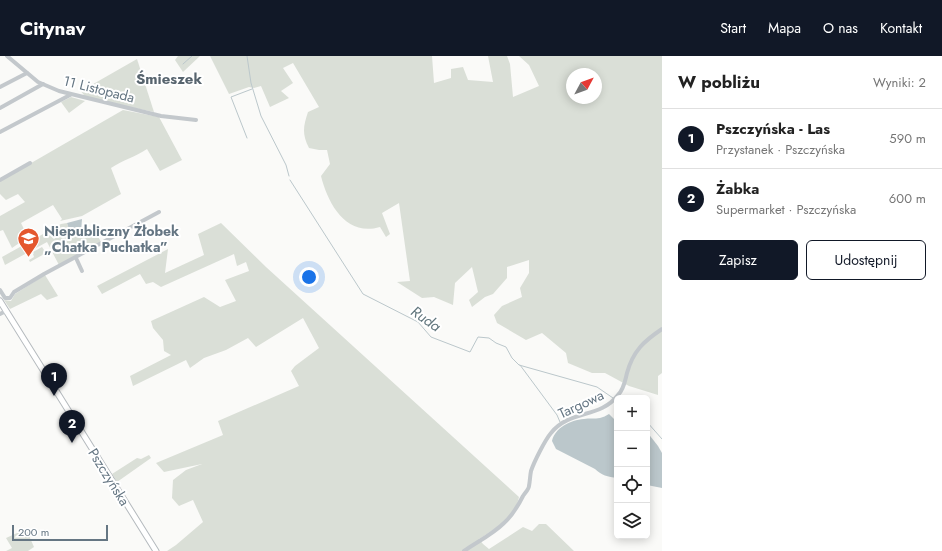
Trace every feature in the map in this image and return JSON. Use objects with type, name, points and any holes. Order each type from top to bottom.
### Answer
[{"type":"main road","name":"Pszczyńska","points":[[0,302],[156,551]]},
{"type":"street","name":"11 Listopada","points":[[7,56],[26,73],[43,84],[59,91],[161,116],[196,120]]},
{"type":"street","points":[[0,87],[26,73]]},
{"type":"street","points":[[0,108],[43,84]]},
{"type":"street","points":[[0,132],[71,95]]},
{"type":"street","points":[[0,180],[30,163]]},
{"type":"street","points":[[0,290],[5,298],[10,298],[14,292],[159,212]]},
{"type":"street","points":[[76,258],[82,270]]},
{"type":"street","points":[[0,314],[6,311]]},
{"type":"street","name":"Targowa","points":[[464,551],[504,524],[517,508],[529,487],[533,466],[551,433],[560,425],[578,415],[598,411],[607,406],[619,394],[626,381],[627,373],[633,357],[646,340],[662,329]]},
{"type":"shaded area","points":[[178,56],[200,56],[183,72],[175,60]]},
{"type":"shaded area","points":[[210,56],[432,56],[434,83],[451,78],[451,69],[463,67],[468,80],[493,82],[488,56],[507,56],[510,64],[513,97],[539,86],[529,65],[519,56],[662,56],[662,373],[658,376],[658,395],[629,386],[605,373],[592,373],[568,363],[566,353],[542,333],[526,340],[497,323],[494,315],[502,306],[522,297],[520,288],[529,273],[529,260],[507,267],[507,278],[493,294],[485,297],[472,307],[469,300],[478,292],[472,267],[455,283],[453,305],[434,297],[422,298],[397,282],[410,281],[399,203],[382,213],[390,234],[386,237],[380,227],[368,229],[357,227],[348,223],[340,216],[328,197],[321,176],[330,164],[327,150],[309,148],[304,134],[304,126],[308,112],[319,107],[293,63],[283,68],[293,83],[281,91],[289,98],[270,107],[261,86],[254,88],[249,87],[229,94]]},
{"type":"shaded area","points":[[137,59],[154,112],[86,98],[81,91]]},
{"type":"shaded area","points":[[71,97],[85,101],[69,113],[61,102]]},
{"type":"shaded area","points":[[123,110],[159,117],[182,160],[160,171],[147,149],[111,168],[121,194],[82,216],[60,221],[62,219],[53,205],[21,223],[28,237],[12,248],[3,230],[0,231],[0,216],[25,202],[18,194],[6,200],[0,194],[0,181]]},
{"type":"shaded area","points":[[82,219],[81,232],[73,237],[71,236],[67,223]]},
{"type":"shaded area","points":[[67,223],[71,236],[73,237],[93,227],[101,242],[59,265],[47,242],[5,265],[2,257],[61,224]]},
{"type":"shaded area","points":[[221,223],[266,267],[519,497],[513,511],[504,522],[479,539],[483,544],[489,549],[523,527],[532,531],[539,524],[546,524],[574,551],[167,551],[203,522],[193,500],[179,506],[172,498],[173,480],[186,470],[202,464],[164,472],[156,463],[223,435],[218,421],[299,386],[291,371],[295,366],[319,348],[303,318],[256,347],[248,338],[226,350],[204,358],[190,368],[186,360],[133,386],[130,376],[171,355],[164,351],[163,340],[153,328],[151,321],[204,297],[220,307],[236,301],[225,280],[249,271],[246,262],[237,266],[234,254],[161,287],[153,282],[146,284],[140,274],[102,294],[97,286],[168,249],[165,273],[204,255],[198,234]]},
{"type":"shaded area","points":[[42,247],[46,253],[30,262],[29,260],[34,257],[33,252]]},
{"type":"shaded area","points":[[45,275],[58,296],[47,300],[41,294],[10,309],[4,300],[11,301],[15,294]]},
{"type":"shaded area","points":[[609,414],[614,419],[614,477],[602,474],[556,449],[552,441],[556,432],[569,423],[606,416]]},
{"type":"shaded area","points":[[650,436],[662,453],[662,488],[650,486]]},
{"type":"shaded area","points":[[149,455],[151,458],[117,482],[112,474],[137,458],[141,459]]},
{"type":"shaded area","points":[[26,529],[34,547],[28,551],[6,551],[12,548],[6,538]]},
{"type":"waterway","points":[[183,64],[192,56]]},
{"type":"waterway","name":"Ruda","points":[[247,56],[251,83],[261,116],[286,165],[289,176]]},
{"type":"waterway","points":[[247,138],[231,97],[252,89]]},
{"type":"waterway","name":"Ruda","points":[[290,180],[363,294],[418,322],[431,337],[470,352],[478,337],[489,338],[506,347],[512,358],[519,365],[597,387],[613,398]]},
{"type":"waterway","points":[[520,365],[557,415],[560,422]]},
{"type":"waterway","name":"Ruda","points":[[650,425],[662,439]]},
{"type":"place","name":"Niepubliczny Żłobek „Chatka Puchatka”","points":[[28,258]]},
{"type":"place","name":"Pszczyńska - Las","points":[[54,396]]},
{"type":"place","name":"Żabka","points":[[72,443]]},
{"type":"district","name":"Śmieszek","points":[[169,79]]}]
